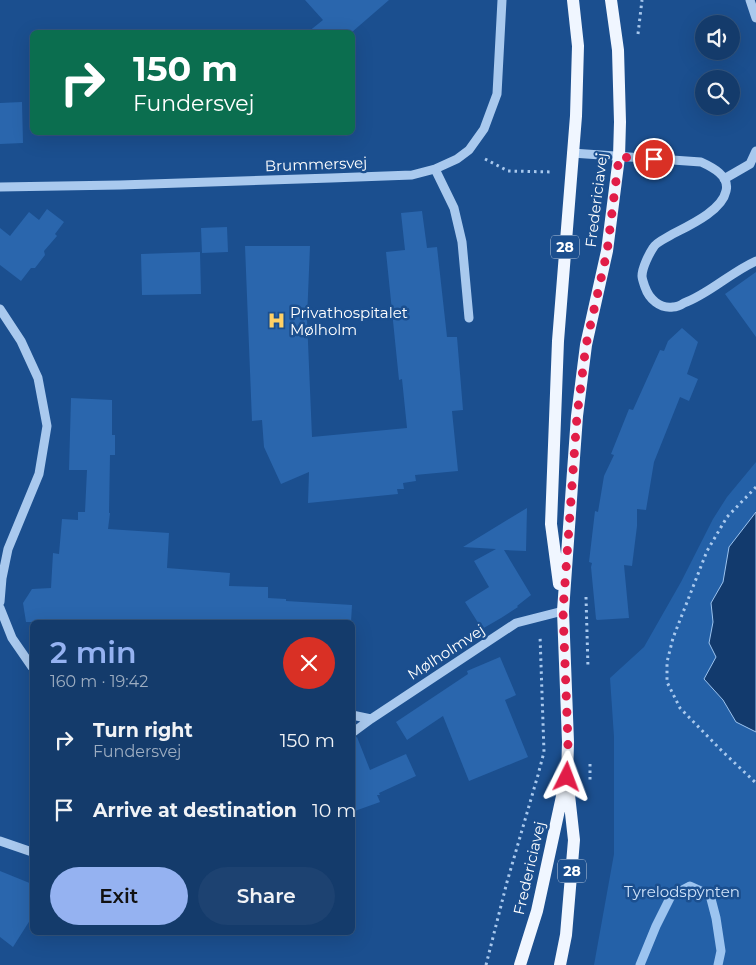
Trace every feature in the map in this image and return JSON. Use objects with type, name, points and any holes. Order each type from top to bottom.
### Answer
[{"type":"main road","name":"Fredericiavej","points":[[560,965],[566,935],[574,840],[567,777],[568,742],[563,611],[551,524],[558,341],[576,116],[578,46],[573,0]]},
{"type":"main road","name":"Fredericiavej","points":[[563,611],[577,416],[586,345],[607,252],[619,157],[618,50],[611,0]]},
{"type":"main road","name":"Fredericiavej","points":[[520,965],[536,911],[567,777]]},
{"type":"street","name":"Brummersvej","points":[[0,187],[412,175],[435,169],[457,159],[469,150],[484,129],[498,94],[502,0]]},
{"type":"street","points":[[750,0],[756,18]]},
{"type":"street","points":[[724,179],[750,164],[756,151]]},
{"type":"street","points":[[572,153],[701,162],[718,171],[724,179],[727,189],[722,200],[713,210],[654,246],[645,264],[642,276],[649,297],[656,303],[665,307],[674,307],[693,300],[744,266],[756,261]]},
{"type":"street","points":[[435,169],[454,208],[462,242],[469,318]]},
{"type":"street","points":[[0,308],[21,341],[38,378],[48,426],[39,474],[8,550],[2,578],[0,602]]},
{"type":"street","points":[[0,608],[12,638],[30,664]]},
{"type":"street","name":"Mølholmvej","points":[[355,731],[516,623],[563,611]]},
{"type":"street","points":[[355,716],[371,719]]},
{"type":"street","points":[[0,841],[30,851]]},
{"type":"path","points":[[638,41],[642,0]]},
{"type":"path","points":[[469,150],[508,171],[556,172]]},
{"type":"path","points":[[756,487],[727,517],[706,551],[673,638],[668,662],[667,682],[680,708],[756,783]]},
{"type":"path","points":[[586,590],[588,669]]},
{"type":"path","points":[[486,965],[507,882],[544,752],[539,617]]},
{"type":"path","points":[[590,757],[590,787]]},
{"type":"green space","name":"Tyrelodspynten","points":[[756,462],[756,965],[594,965],[614,854],[614,737],[610,678],[644,647],[681,582],[713,519],[727,497]]},
{"type":"shaded area","points":[[756,512],[756,732],[736,722],[723,700],[704,679],[716,657],[709,643],[713,622],[711,603],[723,582],[729,547]]},
{"type":"building","points":[[305,0],[389,0],[354,30],[310,30],[323,20]]},
{"type":"building","points":[[22,102],[23,143],[0,144],[0,103]]},
{"type":"building","points":[[47,209],[64,222],[55,234],[57,236],[44,251],[45,255],[21,281],[0,265],[0,228],[10,236],[29,212],[39,220]]},
{"type":"building","points":[[422,211],[427,248],[437,247],[447,337],[457,337],[463,410],[452,411],[458,471],[415,475],[416,481],[403,483],[404,489],[397,489],[398,494],[308,503],[309,472],[281,484],[264,447],[262,420],[252,421],[245,246],[310,246],[307,319],[312,437],[407,428],[402,379],[399,380],[386,252],[405,250],[401,213]]},
{"type":"building","points":[[227,227],[228,252],[202,253],[201,228]]},
{"type":"building","points":[[200,252],[201,294],[142,295],[141,254]]},
{"type":"building","points":[[756,272],[756,337],[725,294]]},
{"type":"building","points":[[682,328],[698,342],[687,374],[698,379],[689,401],[680,397],[654,462],[646,510],[637,509],[632,566],[624,565],[629,618],[597,620],[592,563],[589,562],[595,511],[598,512],[604,476],[614,455],[611,454],[629,409],[633,410],[660,350],[664,351],[668,341]]},
{"type":"building","points":[[71,398],[112,400],[112,435],[115,435],[115,455],[110,455],[110,513],[108,529],[169,533],[167,568],[230,573],[229,586],[268,587],[268,598],[352,605],[351,620],[30,620],[30,622],[26,622],[23,603],[32,589],[51,588],[53,553],[59,554],[62,519],[78,520],[78,512],[85,512],[87,470],[69,470]]},
{"type":"building","points":[[527,508],[526,551],[504,550],[531,595],[518,607],[482,629],[465,602],[489,587],[474,561],[496,549],[463,547]]},
{"type":"building","points":[[500,657],[516,695],[505,700],[528,757],[469,781],[443,716],[407,740],[396,722],[468,674],[467,671]]},
{"type":"building","points":[[357,737],[370,770],[406,754],[416,776],[379,793],[380,795],[377,795],[380,802],[355,811],[355,738]]},
{"type":"building","points":[[0,871],[30,883],[30,920],[13,947],[0,937]]},
{"type":"waterway","points":[[640,965],[671,896],[690,886],[710,895],[721,951],[718,965]]},
{"type":"place","name":"Privathospitalet Mølholm","points":[[276,321]]},
{"type":"route","points":[[567,777],[568,742],[563,611],[577,416],[586,345],[607,252],[619,157],[654,159]]}]
